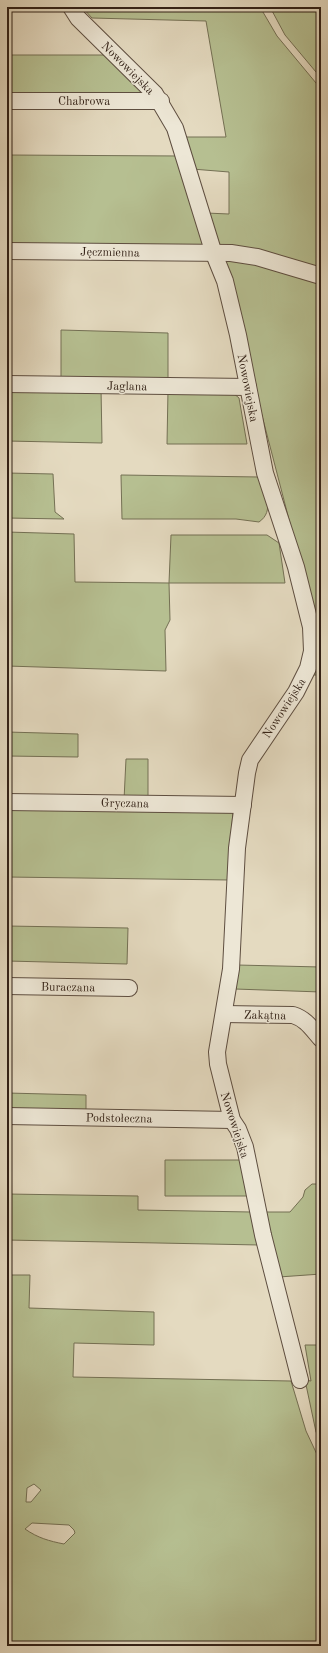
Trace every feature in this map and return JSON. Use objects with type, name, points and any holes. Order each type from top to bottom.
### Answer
[{"type":"street","name":"Nowowiejska","points":[[71,7],[78,18],[161,101],[178,135],[214,254],[225,281],[238,335],[265,473],[296,567],[311,627],[312,651],[308,668],[296,692],[250,760],[237,855],[231,969],[224,1014],[218,1040],[217,1058],[232,1120],[238,1129],[245,1148],[263,1234],[300,1380]]},
{"type":"street","name":"Chabrowa","points":[[7,101],[161,101]]},
{"type":"street","name":"Jęczmienna","points":[[7,251],[231,253],[258,257],[321,276]]},
{"type":"street","name":"Jaglana","points":[[7,384],[248,387]]},
{"type":"street","name":"Gryczana","points":[[7,802],[243,805]]},
{"type":"street","name":"Buraczana","points":[[7,986],[129,988]]},
{"type":"street","name":"Zakątna","points":[[224,1014],[293,1015],[303,1019],[321,1039]]},
{"type":"street","name":"Podstołeczna","points":[[7,1116],[232,1120]]},
{"type":"green space","points":[[82,7],[260,7],[277,36],[321,89],[321,271],[216,247],[206,213],[229,214],[229,172],[192,169],[183,137],[226,137],[206,21],[92,18]]},
{"type":"green space","points":[[270,7],[321,7],[321,78],[285,35]]},
{"type":"green space","points":[[7,55],[110,55],[155,99],[7,98]]},
{"type":"green space","points":[[7,155],[181,156],[205,249],[7,246]]},
{"type":"green space","points":[[221,257],[240,257],[321,281],[321,649],[297,551]]},
{"type":"green space","points":[[61,330],[168,333],[168,383],[61,382]]},
{"type":"green space","points":[[7,387],[101,388],[102,443],[7,441]]},
{"type":"green space","points":[[168,390],[232,392],[239,398],[247,444],[167,444]]},
{"type":"green space","points":[[7,473],[53,474],[55,512],[64,519],[7,518]]},
{"type":"green space","points":[[121,475],[260,477],[266,495],[268,507],[267,513],[259,522],[236,519],[122,519]]},
{"type":"green space","points":[[7,532],[74,534],[75,582],[169,583],[170,620],[165,630],[166,671],[7,666]]},
{"type":"green space","points":[[171,535],[267,535],[279,543],[285,583],[169,583]]},
{"type":"green space","points":[[321,649],[321,675],[312,675]]},
{"type":"green space","points":[[7,732],[78,734],[78,757],[7,756]]},
{"type":"green space","points":[[126,759],[148,759],[148,800],[124,800]]},
{"type":"green space","points":[[7,805],[233,809],[229,880],[7,877]]},
{"type":"green space","points":[[7,926],[128,928],[127,964],[7,961]]},
{"type":"green space","points":[[237,965],[321,967],[321,992],[235,989]]},
{"type":"green space","points":[[7,1093],[86,1095],[86,1113],[7,1113]]},
{"type":"green space","points":[[165,1160],[241,1160],[250,1196],[165,1196]]},
{"type":"green space","points":[[312,1184],[321,1184],[321,1274],[279,1277],[266,1212],[290,1212],[303,1197],[305,1190]]},
{"type":"green space","points":[[7,1194],[138,1196],[138,1210],[251,1212],[259,1245],[7,1240]]},
{"type":"green space","points":[[7,1275],[30,1275],[29,1308],[154,1312],[154,1345],[74,1343],[73,1377],[291,1381],[306,1431],[321,1463],[321,1646],[7,1646]],"holes":[[[34,1484],[41,1490],[31,1502],[26,1502],[27,1488]],[[32,1523],[69,1525],[75,1533],[64,1544],[59,1543],[39,1537],[25,1529]]]},
{"type":"green space","points":[[305,1345],[321,1345],[321,1441],[316,1432],[305,1380],[311,1381]]}]
